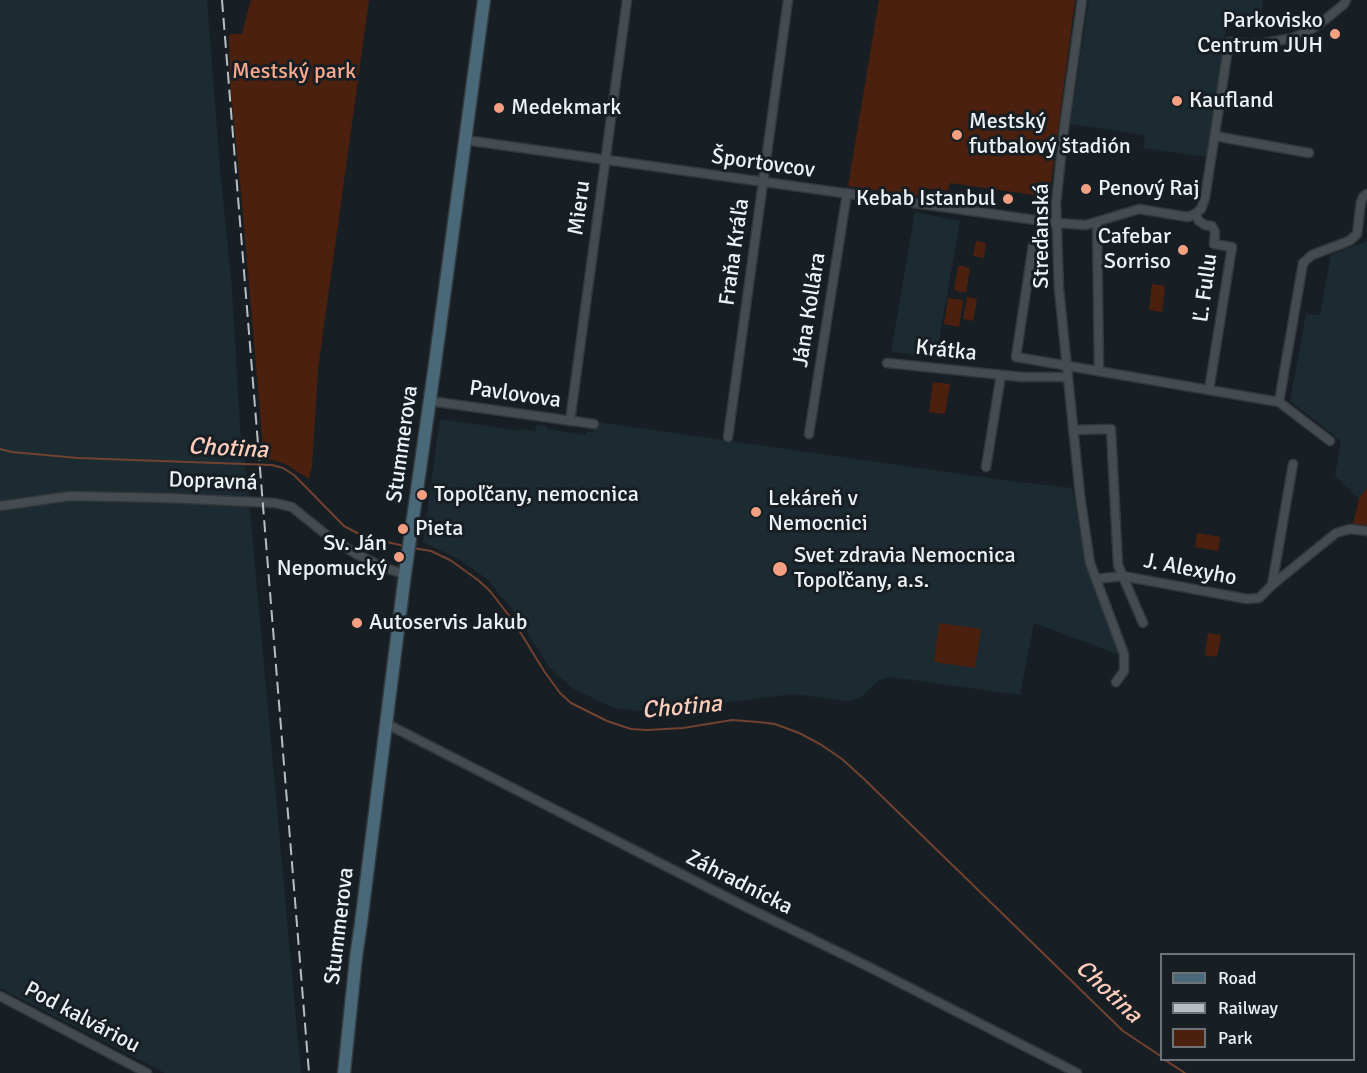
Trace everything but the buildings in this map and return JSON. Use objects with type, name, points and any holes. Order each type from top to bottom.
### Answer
[{"type":"street","name":"Stummerova","points":[[344,1073],[356,957],[405,574],[484,0]]},
{"type":"street","name":"Mieru","points":[[570,422],[627,0]]},
{"type":"street","name":"Fraňa Kráľa","points":[[728,437],[788,0]]},
{"type":"street","name":"Streďanská","points":[[1082,0],[1056,204],[1059,289],[1080,495],[1090,563],[1124,654],[1124,671],[1116,682]]},
{"type":"street","points":[[1195,214],[1205,198],[1230,42],[1259,44],[1293,38],[1326,19],[1346,0]]},
{"type":"street","points":[[1215,136],[1309,153]]},
{"type":"street","name":"Športovcov","points":[[465,140],[1057,223],[1086,225],[1139,209],[1188,217],[1195,214]]},
{"type":"street","name":"Jána Kollára","points":[[809,434],[847,193]]},
{"type":"street","points":[[1279,402],[1303,263],[1312,255],[1349,241],[1357,234],[1361,202],[1367,194]]},
{"type":"street","name":"Ľ. Fullu","points":[[1195,214],[1205,225],[1212,226],[1215,232],[1214,244],[1232,247],[1209,390]]},
{"type":"street","points":[[1097,223],[1099,371]]},
{"type":"street","name":"Streďanská","points":[[1033,245],[1016,357],[1066,366]]},
{"type":"street","name":"Krátka","points":[[886,363],[1022,377],[1067,377]]},
{"type":"street","points":[[1066,366],[1279,402],[1330,441]]},
{"type":"street","name":"Krátka","points":[[986,468],[1001,375]]},
{"type":"street","name":"Pavlovova","points":[[430,401],[594,424]]},
{"type":"street","points":[[1073,430],[1111,429],[1118,564],[1143,623]]},
{"type":"street","points":[[1272,585],[1293,464]]},
{"type":"street","name":"Dopravná","points":[[0,506],[70,496],[275,503],[292,507],[329,537],[358,555],[385,568],[405,574]]},
{"type":"street","name":"J. Alexyho","points":[[1096,579],[1123,576],[1247,599],[1259,598],[1336,533],[1350,529],[1367,531]]},
{"type":"street","name":"Záhradnícka","points":[[387,724],[1077,1073]]},
{"type":"street","name":"Pod kalváriou","points":[[0,996],[147,1073]]},
{"type":"shaded area","points":[[0,0],[207,0],[232,289],[241,443],[247,477],[301,1073],[165,1073],[0,988]]},
{"type":"shaded area","points":[[1089,0],[1263,0],[1260,21],[1254,26],[1227,22],[1206,157],[1143,148],[1145,135],[1070,124]]},
{"type":"shaded area","points":[[915,212],[960,221],[936,357],[891,352]]},
{"type":"shaded area","points":[[1367,241],[1367,488],[1359,499],[1335,476],[1341,441],[1290,401],[1306,314],[1320,315],[1331,255]]},
{"type":"shaded area","name":"Svet zdravia Nemocnica Topoľčany, a.s.","points":[[440,419],[521,431],[522,429],[535,433],[536,425],[547,426],[547,429],[586,435],[587,432],[593,432],[594,420],[1010,481],[1072,488],[1090,577],[1120,655],[1034,623],[1020,695],[891,677],[879,680],[860,698],[847,701],[793,694],[644,711],[614,708],[572,688],[549,667],[515,613],[487,579],[460,560],[423,542]]},
{"type":"green space","name":"Mestský park","points":[[251,0],[369,0],[318,369],[312,465],[309,479],[287,465],[264,459],[230,82],[229,34],[242,34]]},
{"type":"green space","name":"Mestský futbalový štadión","points":[[879,0],[1075,0],[1049,197],[950,183],[948,191],[924,188],[923,197],[848,186]]},
{"type":"green space","points":[[976,241],[986,243],[984,258],[973,256]]},
{"type":"green space","points":[[958,266],[970,268],[966,292],[954,290]]},
{"type":"green space","points":[[1152,284],[1165,286],[1162,312],[1149,310]]},
{"type":"green space","points":[[967,297],[977,299],[973,321],[963,319]]},
{"type":"green space","points":[[948,298],[963,300],[959,327],[944,324]]},
{"type":"green space","points":[[933,382],[950,384],[945,414],[929,412]]},
{"type":"green space","points":[[1367,488],[1367,525],[1353,524],[1359,499]]},
{"type":"green space","points":[[1197,533],[1220,537],[1218,551],[1195,547]]},
{"type":"green space","points":[[939,623],[981,629],[975,668],[934,662]]},
{"type":"green space","points":[[1208,633],[1221,635],[1217,657],[1205,655]]},
{"type":"waterway","name":"Chotina","points":[[0,449],[78,458],[272,465],[283,468],[294,475],[344,526],[359,534],[404,546]]},
{"type":"waterway","name":"Chotina","points":[[413,548],[431,551],[450,560],[478,580],[490,591],[514,622],[560,693],[571,703],[607,721],[631,729],[647,730],[683,728],[732,720],[758,722],[775,724],[820,744],[842,759],[864,779],[1123,1031],[1160,1056]]},
{"type":"waterway","name":"Chotina","points":[[1167,1061],[1185,1073]]},
{"type":"railway","points":[[222,0],[309,1073]]},
{"type":"place","name":"Parkovisko Centrum JUH","points":[[1335,34]]},
{"type":"place","name":"Kaufland","points":[[1177,101]]},
{"type":"place","name":"Medekmark","points":[[499,108]]},
{"type":"place","name":"Mestský futbalový štadión","points":[[957,135]]},
{"type":"place","name":"Penový Raj","points":[[1086,189]]},
{"type":"place","name":"Kebab Istanbul","points":[[1008,199]]},
{"type":"place","name":"Cafebar Sorriso","points":[[1183,250]]},
{"type":"place","name":"Topoľčany, nemocnica","points":[[422,495]]},
{"type":"place","name":"Lekáreň v Nemocnici","points":[[756,512]]},
{"type":"place","name":"Pieta","points":[[403,529]]},
{"type":"place","name":"Sv. Ján Nepomucký","points":[[399,557]]},
{"type":"place","name":"Svet zdravia Nemocnica Topoľčany, a.s.","points":[[780,569]]},
{"type":"place","name":"Autoservis Jakub","points":[[357,623]]}]
